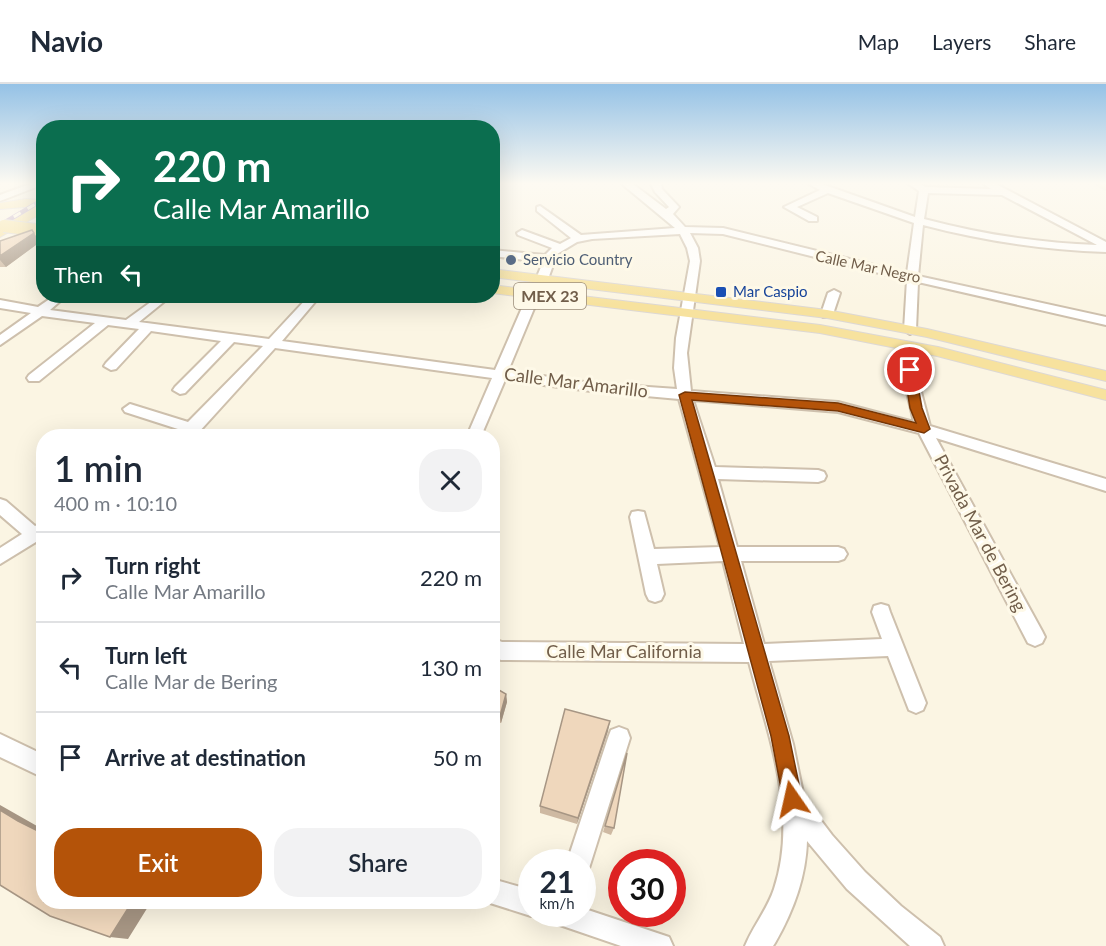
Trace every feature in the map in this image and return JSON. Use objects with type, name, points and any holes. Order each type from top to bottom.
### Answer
[{"type":"main road","points":[[0,233],[14,224]]},
{"type":"main road","points":[[0,226],[36,228]]},
{"type":"main road","points":[[18,240],[36,232]]},
{"type":"main road","points":[[0,244],[36,238]]},
{"type":"main road","name":"MEX 23","points":[[500,274],[689,304],[910,346],[1106,395]]},
{"type":"main road","name":"MEX 23","points":[[500,290],[827,314],[910,330],[1106,377]]},
{"type":"street","points":[[560,224],[578,238]]},
{"type":"street","points":[[676,224],[694,249],[695,261],[682,351],[682,380],[685,395],[780,736],[792,799],[795,843],[788,887],[780,909],[758,946]]},
{"type":"street","points":[[910,330],[912,276],[918,224]]},
{"type":"street","points":[[948,224],[1029,242],[1105,245]]},
{"type":"street","points":[[1065,224],[1105,245]]},
{"type":"street","name":"Calle Mar Negro","points":[[542,279],[552,252],[578,238],[706,230],[738,234],[837,261],[1106,321]]},
{"type":"street","points":[[522,233],[559,247]]},
{"type":"street","points":[[500,254],[549,259]]},
{"type":"street","points":[[827,314],[834,293]]},
{"type":"street","points":[[477,429],[534,294]]},
{"type":"street","points":[[0,341],[51,303]]},
{"type":"street","points":[[129,324],[157,303]]},
{"type":"street","points":[[197,429],[309,303]]},
{"type":"street","name":"Calle Mar Amarillo","points":[[0,304],[30,308],[39,312],[591,387],[838,407],[924,429],[1106,485]]},
{"type":"street","points":[[34,378],[105,321]]},
{"type":"street","points":[[111,366],[148,327]]},
{"type":"street","points":[[180,390],[231,338]]},
{"type":"street","name":"Privada Mar de Bering","points":[[910,346],[910,370],[916,408],[924,429],[1035,637]]},
{"type":"street","points":[[130,409],[180,429]]},
{"type":"street","points":[[708,473],[818,476]]},
{"type":"street","points":[[0,505],[36,529]]},
{"type":"street","points":[[638,517],[655,594]]},
{"type":"street","points":[[0,557],[36,533]]},
{"type":"street","points":[[647,556],[838,554]]},
{"type":"street","points":[[882,612],[916,703]]},
{"type":"street","name":"Calle Mar California","points":[[500,651],[756,653],[895,647]]},
{"type":"street","points":[[583,849],[619,738]]},
{"type":"street","points":[[0,745],[36,763]]},
{"type":"street","points":[[792,799],[810,827],[855,881],[882,907],[931,946]]},
{"type":"street","points":[[500,893],[518,899]]},
{"type":"street","points":[[596,925],[660,946]]},
{"type":"building","points":[[32,230],[34,233],[0,256],[0,241]]},
{"type":"building","points":[[500,691],[506,694],[500,716]]},
{"type":"building","points":[[565,709],[610,721],[578,818],[540,806]]},
{"type":"building","points":[[627,753],[614,828],[605,826]]},
{"type":"building","points":[[0,810],[36,830],[36,907],[0,885]]},
{"type":"building","points":[[39,909],[128,909],[110,937],[50,916]]},
{"type":"place","name":"Servicio Country","points":[[511,260]]},
{"type":"place","name":"Mar Caspio","points":[[721,292]]},
{"type":"route","points":[[792,799],[780,736],[685,395],[838,407],[924,429],[916,408],[910,370]]}]
